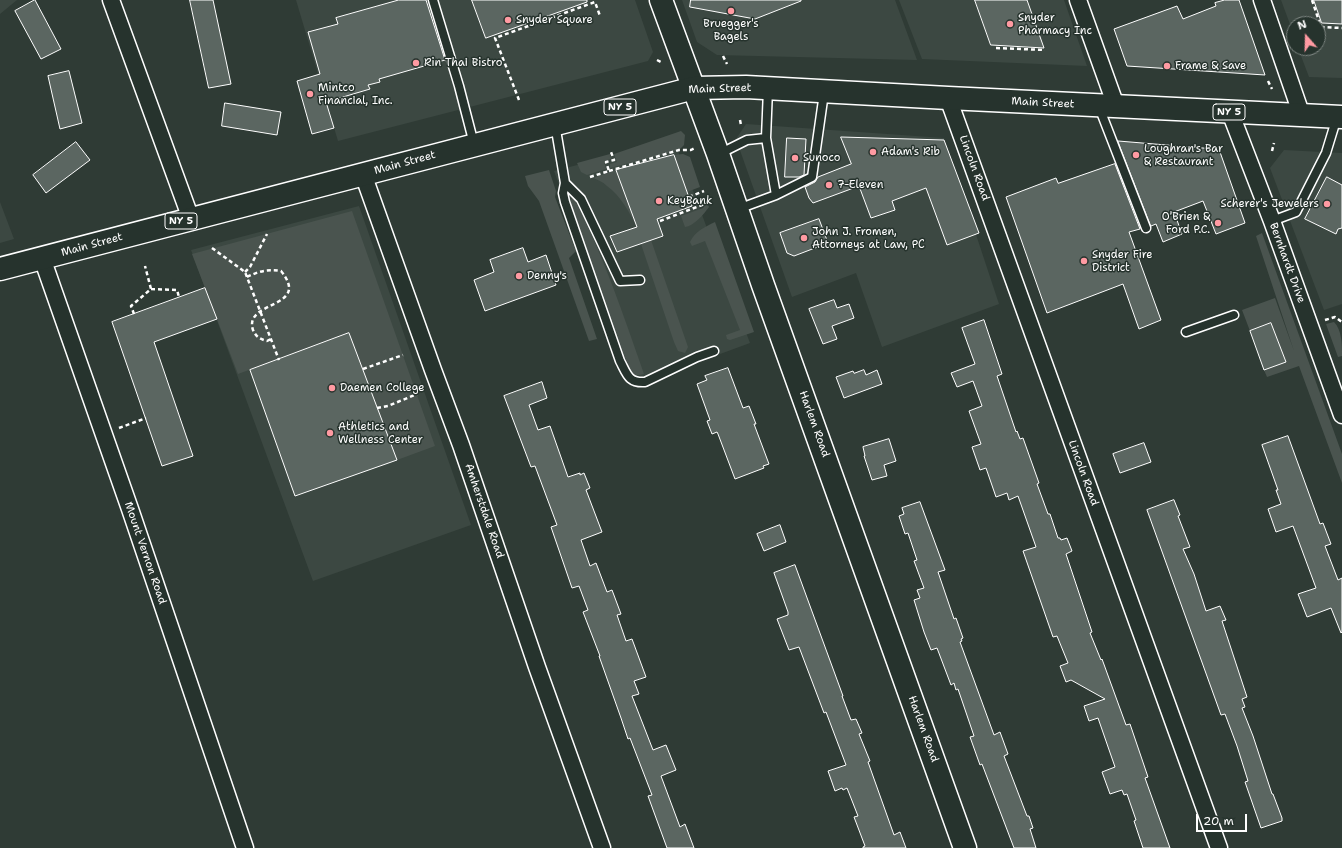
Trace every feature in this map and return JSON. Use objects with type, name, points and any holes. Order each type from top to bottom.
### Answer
[{"type":"main road","name":"Harlem Road","points":[[661,0],[718,154],[763,285],[965,848]]},
{"type":"main road","name":"Main Street","points":[[0,269],[694,88],[746,87],[1339,117]]},
{"type":"street","points":[[111,0],[191,219]]},
{"type":"street","points":[[1078,0],[1107,106]]},
{"type":"street","points":[[1262,0],[1302,116]]},
{"type":"street","name":"Lincoln Road","points":[[948,98],[1219,848]]},
{"type":"street","name":"Bernhardt Drive","points":[[1230,112],[1272,221],[1342,414]]},
{"type":"street","name":"Amherstdale Road","points":[[363,174],[430,363],[461,445],[537,667],[602,848]]},
{"type":"street","name":"Mount Vernon Road","points":[[42,258],[245,848]]},
{"type":"lane","points":[[433,0],[459,86],[474,145]]},
{"type":"lane","points":[[768,88],[766,138],[776,195]]},
{"type":"lane","points":[[737,209],[776,195],[812,177],[824,92]]},
{"type":"lane","points":[[1107,106],[1136,204],[1146,228]]},
{"type":"lane","points":[[1272,221],[1296,212],[1326,153],[1339,117]]},
{"type":"lane","points":[[554,124],[565,184],[563,193],[569,217],[620,360],[628,378],[636,382],[645,382],[696,357],[714,351]]},
{"type":"lane","points":[[718,154],[748,140],[766,138]]},
{"type":"lane","points":[[565,184],[581,199],[620,281],[640,280]]},
{"type":"lane","points":[[1186,332],[1234,314]]},
{"type":"path","points":[[1312,0],[1322,29],[1342,28]]},
{"type":"path","points":[[519,100],[495,38],[595,2],[600,16]]},
{"type":"path","points":[[996,48],[1045,50]]},
{"type":"path","points":[[723,56],[727,64]]},
{"type":"path","points":[[657,60],[661,62]]},
{"type":"path","points":[[1268,80],[1272,89]]},
{"type":"path","points":[[740,120],[741,125]]},
{"type":"path","points":[[1272,151],[1274,143]]},
{"type":"path","points":[[590,177],[679,150],[690,150],[695,147]]},
{"type":"path","points":[[609,171],[606,162],[614,160],[611,152]]},
{"type":"path","points":[[689,197],[704,191]]},
{"type":"path","points":[[660,221],[702,205],[708,201]]},
{"type":"path","points":[[245,272],[250,267],[266,234]]},
{"type":"path","points":[[212,248],[245,272],[279,360]]},
{"type":"path","points":[[145,266],[151,289]]},
{"type":"path","points":[[247,277],[259,271],[281,270],[288,279],[289,289],[285,298],[260,311],[254,317],[252,325],[254,333],[263,340],[267,341],[271,339]]},
{"type":"path","points":[[134,314],[132,306],[151,289],[177,290],[179,297]]},
{"type":"path","points":[[1325,321],[1335,317],[1342,322]]},
{"type":"path","points":[[363,369],[403,355]]},
{"type":"path","points":[[377,408],[388,406],[417,394]]},
{"type":"path","points":[[103,434],[146,418]]},
{"type":"shaded area","points":[[0,0],[17,0],[0,14]]},
{"type":"shaded area","points":[[296,0],[635,0],[653,52],[648,61],[338,141]]},
{"type":"shaded area","points":[[682,0],[895,0],[917,60],[717,55],[697,42]]},
{"type":"shaded area","points":[[899,0],[1064,0],[1087,66],[922,59]]},
{"type":"shaded area","points":[[1281,0],[1342,0],[1342,78],[1309,77],[1301,56],[1326,56],[1326,16],[1287,16]]},
{"type":"shaded area","points":[[746,124],[944,138],[999,304],[882,347],[856,273],[792,297],[736,139]]},
{"type":"shaded area","points":[[681,131],[685,135],[684,145],[679,150],[610,168],[610,164],[617,162],[614,154]]},
{"type":"shaded area","points":[[674,140],[750,343],[633,386],[554,171]]},
{"type":"shaded area","points":[[1284,150],[1342,153],[1342,304],[1324,310],[1270,168]]},
{"type":"shaded area","points":[[610,154],[611,159],[604,161],[606,169],[587,175],[581,172],[577,163]]},
{"type":"shaded area","points":[[683,154],[690,157],[700,187],[687,192],[674,155]]},
{"type":"shaded area","points":[[549,170],[556,191],[555,197],[576,251],[569,258],[597,339],[589,341],[539,201],[528,186],[525,176]]},
{"type":"shaded area","points":[[616,170],[637,227],[624,205],[612,190],[604,183],[593,178]]},
{"type":"shaded area","points":[[574,198],[603,262],[644,374],[635,376],[630,372],[571,203],[571,199]]},
{"type":"shaded area","points":[[0,202],[14,239],[0,243]]},
{"type":"shaded area","points":[[707,203],[709,207],[702,216],[692,224],[685,227],[681,216],[703,208]]},
{"type":"shaded area","name":"Daemen College","points":[[359,206],[471,525],[313,581],[191,250]]},
{"type":"shaded area","points":[[352,211],[435,446],[397,460],[349,333],[238,374],[192,254]]},
{"type":"shaded area","points":[[715,222],[754,332],[730,340],[727,339],[726,335],[740,330],[705,241],[692,246],[690,242],[697,232]]},
{"type":"shaded area","points":[[1262,233],[1342,454],[1342,483],[1299,366],[1267,377],[1264,370],[1286,362],[1271,323],[1250,331],[1242,310],[1275,298],[1294,351],[1256,236]]},
{"type":"shaded area","points":[[651,240],[688,347],[685,353],[678,351],[674,342],[641,244]]},
{"type":"shaded area","points":[[1334,322],[1339,329],[1342,343],[1342,356],[1338,357],[1326,324]]},
{"type":"building","points":[[35,0],[61,49],[41,59],[15,11]]},
{"type":"building","points":[[190,0],[213,0],[231,84],[209,88]]},
{"type":"building","points":[[399,0],[426,0],[445,60],[379,79],[380,82],[368,85],[370,89],[326,102],[334,128],[312,134],[297,81],[320,74],[308,32],[338,24],[336,18]]},
{"type":"building","name":"Snyder Square","points":[[472,0],[587,0],[587,2],[486,38]]},
{"type":"building","points":[[691,0],[801,1],[755,19],[690,7]]},
{"type":"building","name":"Snyder Pharmacy Inc","points":[[975,0],[1027,0],[1044,48],[991,45]]},
{"type":"building","points":[[1225,0],[1239,0],[1265,75],[1127,66],[1114,29],[1177,6],[1183,19],[1216,6],[1215,3]]},
{"type":"building","points":[[1314,0],[1342,0],[1342,24],[1326,23],[1326,16],[1320,16]]},
{"type":"building","points":[[69,71],[82,123],[60,129],[48,76]]},
{"type":"building","points":[[225,103],[281,112],[277,135],[222,126]]},
{"type":"building","points":[[841,137],[944,140],[979,233],[947,245],[926,188],[892,201],[895,210],[871,218],[859,186],[813,203],[809,198],[805,187],[815,182],[818,177],[851,164]]},
{"type":"building","name":"Sunoco","points":[[787,138],[806,139],[804,175],[799,177],[785,177]]},
{"type":"building","points":[[1118,141],[1215,149],[1220,152],[1245,223],[1216,234],[1203,201],[1174,212],[1182,234],[1163,242],[1156,224],[1151,226]]},
{"type":"building","points":[[76,142],[90,160],[46,193],[33,175]]},
{"type":"building","name":"KeyBank","points":[[674,155],[692,206],[657,219],[663,236],[617,252],[610,236],[637,227],[616,170]]},
{"type":"building","name":"Snyder Fire District","points":[[1115,164],[1140,229],[1129,232],[1161,320],[1139,329],[1123,284],[1047,313],[1006,197],[1056,178],[1058,183]]},
{"type":"building","name":"Scherer's Jewelers","points":[[1327,177],[1342,185],[1342,228],[1338,229],[1336,234],[1305,219]]},
{"type":"building","name":"John J. Fromen, Attorneys at Law, PC","points":[[819,219],[828,243],[794,256],[787,253],[780,233]]},
{"type":"building","name":"Denny's","points":[[523,248],[528,262],[546,255],[556,285],[485,311],[474,280],[494,272],[490,260]]},
{"type":"building","points":[[205,288],[217,319],[154,342],[193,456],[162,466],[112,322]]},
{"type":"building","points":[[834,300],[837,308],[849,304],[854,318],[832,326],[837,339],[823,344],[809,309]]},
{"type":"building","points":[[984,320],[1002,374],[997,376],[1016,432],[1017,431],[1020,439],[1023,438],[1039,483],[1037,484],[1048,514],[1050,514],[1058,538],[1061,540],[1067,538],[1072,551],[1066,554],[1092,632],[1090,633],[1101,660],[1102,659],[1126,725],[1130,724],[1148,777],[1145,778],[1170,848],[1143,848],[1134,821],[1136,820],[1127,794],[1124,795],[1122,790],[1110,794],[1102,772],[1115,767],[1098,718],[1089,721],[1084,706],[1105,699],[1071,680],[1066,682],[1060,666],[1068,663],[1057,636],[1053,637],[1023,551],[1036,547],[1018,496],[1009,500],[1007,493],[996,497],[986,468],[980,470],[972,447],[981,444],[969,411],[982,406],[973,381],[957,387],[951,373],[975,364],[962,328]]},
{"type":"building","points":[[1271,323],[1286,362],[1264,370],[1250,331]]},
{"type":"building","name":"Athletics and Wellness Center","points":[[349,333],[397,460],[295,496],[250,370]]},
{"type":"building","points":[[728,368],[743,408],[749,406],[769,464],[763,466],[764,468],[735,479],[717,432],[712,434],[707,421],[710,420],[697,384],[707,380],[705,376]]},
{"type":"building","points":[[864,370],[866,375],[877,370],[882,384],[844,398],[836,377],[853,371],[854,373]]},
{"type":"building","points":[[542,382],[547,398],[529,405],[538,430],[550,426],[568,477],[584,473],[590,488],[586,490],[602,532],[581,540],[590,566],[596,563],[607,592],[612,590],[621,614],[617,615],[626,641],[632,639],[646,677],[634,681],[639,694],[632,696],[653,750],[666,745],[676,770],[661,776],[680,827],[685,824],[694,848],[667,848],[648,796],[652,795],[630,738],[628,739],[600,656],[583,612],[588,610],[579,586],[572,588],[551,527],[557,525],[535,466],[531,467],[504,396]]},
{"type":"building","points":[[1288,436],[1320,524],[1323,523],[1331,544],[1325,546],[1338,580],[1342,578],[1341,633],[1331,608],[1307,617],[1298,594],[1316,588],[1293,526],[1276,532],[1268,509],[1281,504],[1276,490],[1278,490],[1262,445]]},
{"type":"building","points":[[889,439],[896,461],[884,465],[887,476],[872,480],[864,456],[863,447]]},
{"type":"building","points":[[1144,443],[1151,462],[1120,473],[1113,454]]},
{"type":"building","points":[[1174,500],[1180,515],[1178,516],[1190,547],[1183,549],[1194,574],[1206,611],[1220,606],[1226,620],[1222,621],[1247,697],[1242,699],[1245,707],[1242,708],[1282,818],[1282,821],[1261,828],[1245,782],[1248,781],[1237,746],[1225,714],[1221,715],[1147,510]]},
{"type":"building","points":[[920,502],[945,570],[938,572],[954,619],[956,618],[963,638],[960,642],[994,735],[1000,732],[1008,754],[1004,756],[1027,816],[1029,816],[1033,828],[1030,829],[1036,848],[1014,848],[982,764],[980,765],[970,737],[974,736],[958,689],[956,690],[954,683],[951,685],[937,648],[931,650],[924,632],[914,600],[920,598],[917,590],[924,588],[914,561],[917,560],[908,533],[905,534],[899,516],[904,514],[902,508]]},
{"type":"building","points":[[780,525],[786,542],[764,551],[757,534]]},
{"type":"building","points":[[795,565],[851,720],[856,719],[862,733],[859,734],[870,761],[868,762],[894,835],[900,832],[906,848],[863,848],[865,846],[854,817],[858,816],[847,788],[843,790],[842,788],[835,791],[828,771],[846,765],[799,647],[789,650],[777,619],[788,615],[788,612],[774,573]]},
{"type":"place","name":"Bruegger's Bagels","points":[[731,11]]},
{"type":"place","name":"Snyder Square","points":[[508,20]]},
{"type":"place","name":"Snyder Pharmacy Inc","points":[[1010,24]]},
{"type":"place","name":"Rin Thai Bistro","points":[[416,63]]},
{"type":"place","name":"Frame & Save","points":[[1167,66]]},
{"type":"place","name":"Mintco Financial, Inc.","points":[[310,94]]},
{"type":"place","name":"Adam's Rib","points":[[873,152]]},
{"type":"place","name":"Loughran's Bar & Restaurant","points":[[1136,155]]},
{"type":"place","name":"Sunoco","points":[[795,158]]},
{"type":"place","name":"7-Eleven","points":[[829,185]]},
{"type":"place","name":"KeyBank","points":[[659,201]]},
{"type":"place","name":"Scherer's Jewelers","points":[[1327,204]]},
{"type":"place","name":"O'Brien & Ford P.C.","points":[[1218,223]]},
{"type":"place","name":"John J. Fromen, Attorneys at Law, PC","points":[[804,238]]},
{"type":"place","name":"Snyder Fire District","points":[[1084,261]]},
{"type":"place","name":"Denny's","points":[[519,276]]},
{"type":"place","name":"Daemen College","points":[[332,388]]},
{"type":"place","name":"Athletics and Wellness Center","points":[[330,433]]}]
